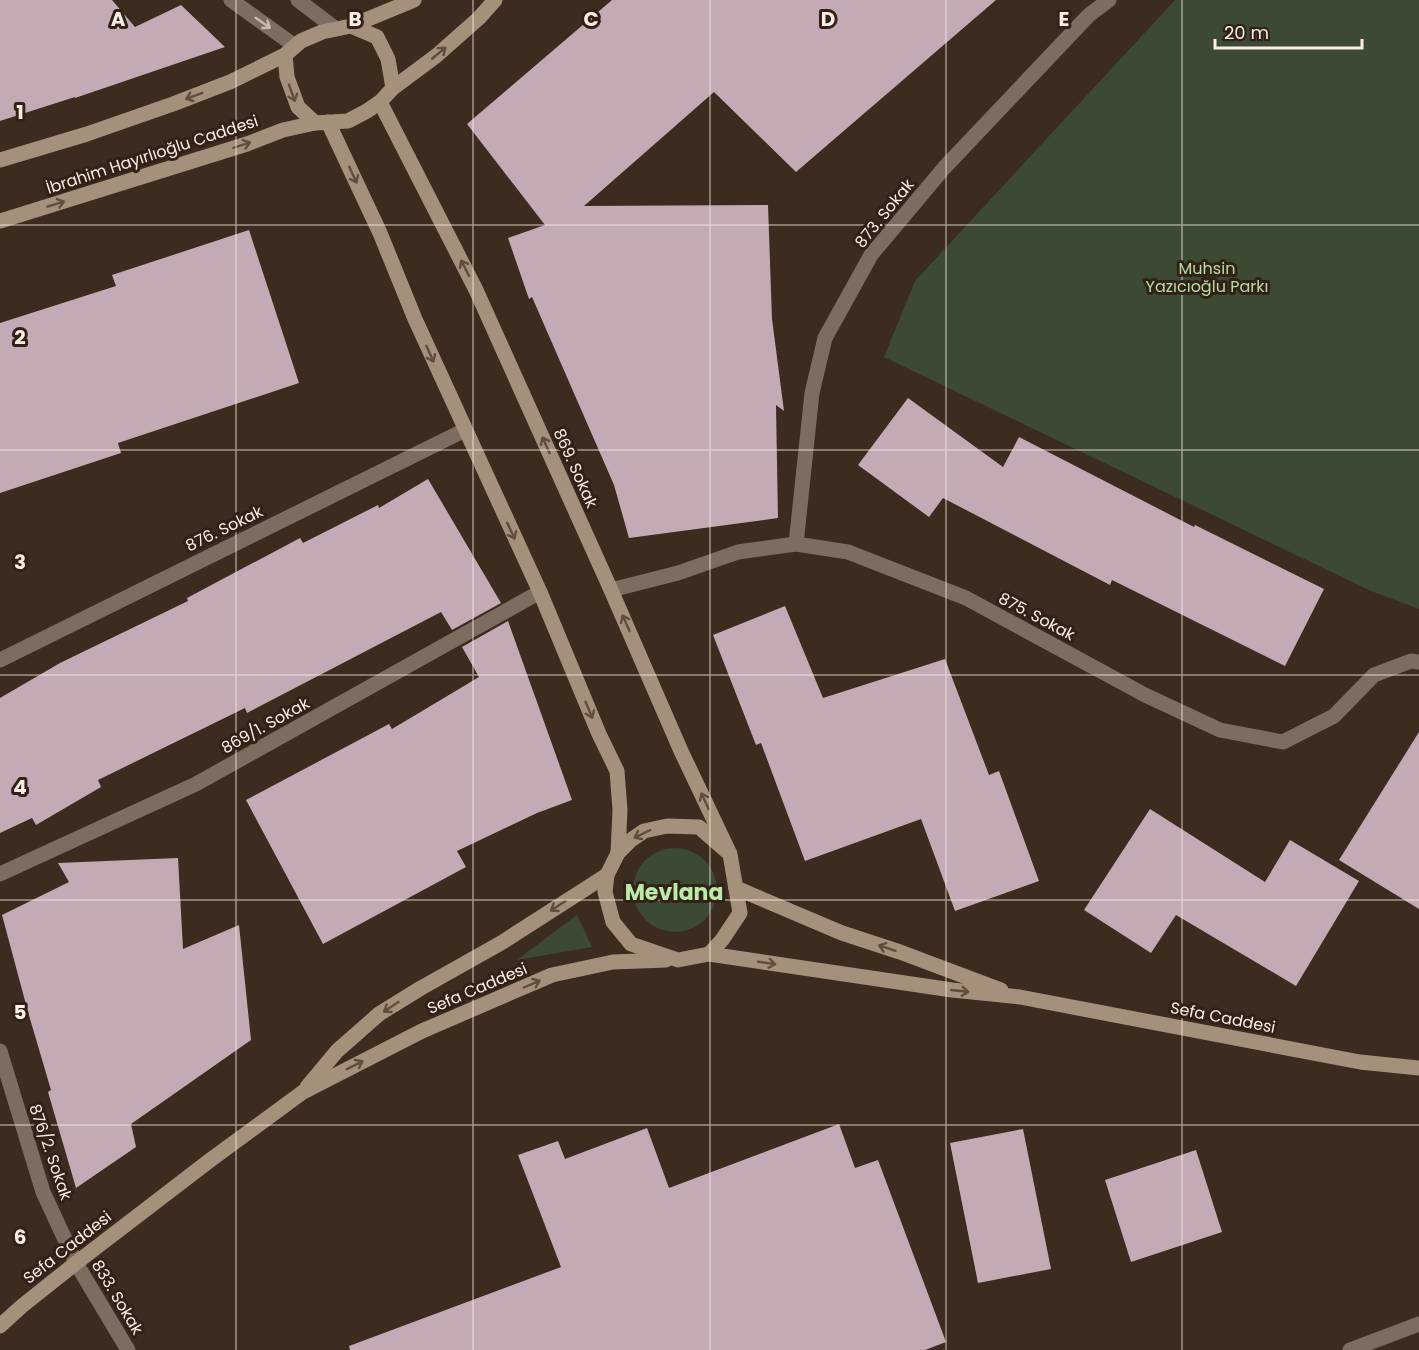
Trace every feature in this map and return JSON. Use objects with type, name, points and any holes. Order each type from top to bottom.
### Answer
[{"type":"street","points":[[231,0],[290,50]]},
{"type":"street","points":[[298,0],[343,28],[376,37],[388,59],[393,88]]},
{"type":"street","points":[[0,160],[87,134],[230,82],[290,50],[301,41],[322,32],[343,28],[414,0]]},
{"type":"street","points":[[321,122],[348,121],[380,102],[393,88],[436,56],[479,18],[495,0]]},
{"type":"street","name":"873. Sokak","points":[[796,544],[812,393],[825,338],[872,255],[944,168],[1089,15],[1109,0]]},
{"type":"street","points":[[290,50],[287,77],[298,107],[321,122],[380,233],[415,319],[540,592],[599,734],[617,771],[620,810],[618,853]]},
{"type":"street","name":"869. Sokak","points":[[380,102],[476,290],[681,751],[730,854]]},
{"type":"street","name":"İbrahim Hayırlıoğlu Caddesi","points":[[0,221],[247,144],[283,130],[321,122]]},
{"type":"street","name":"876. Sokak","points":[[0,660],[465,429]]},
{"type":"street","name":"875. Sokak","points":[[611,590],[678,573],[738,552],[796,544],[848,552],[966,598],[1145,695],[1220,730],[1283,742],[1334,716],[1374,675],[1411,661],[1419,662]]},
{"type":"street","name":"869/1. Sokak","points":[[0,874],[196,784],[540,592]]},
{"type":"street","points":[[667,826],[699,826],[730,854],[740,913],[723,940],[709,954],[678,960],[631,944],[613,922],[605,892],[607,874],[618,853],[644,831],[667,826]]},
{"type":"street","name":"Sefa Caddesi","points":[[303,1092],[337,1051],[379,1014],[501,943],[607,874]]},
{"type":"street","name":"Sefa Caddesi","points":[[736,888],[842,933],[1020,997]]},
{"type":"street","name":"Sefa Caddesi","points":[[709,954],[930,987],[1020,997],[1360,1062],[1419,1068]]},
{"type":"street","name":"Sefa Caddesi","points":[[0,1326],[76,1263],[208,1161],[303,1092],[422,1031],[552,975],[613,962],[678,960]]},
{"type":"street","name":"876/2. Sokak","points":[[0,1051],[43,1192],[76,1263]]},
{"type":"street","name":"833. Sokak","points":[[76,1263],[128,1350]]},
{"type":"street","points":[[1350,1350],[1419,1324]]},
{"type":"green space","name":"Muhsin Yazıcıoğlu Parkı","points":[[1175,0],[1419,0],[1419,609],[1371,591],[884,357],[915,281]]},
{"type":"green space","points":[[667,848],[683,848],[699,855],[710,866],[717,882],[714,906],[705,920],[683,932],[667,932],[651,925],[640,914],[633,898],[633,882],[640,866],[651,855]]},
{"type":"green space","points":[[577,915],[592,947],[517,960]]},
{"type":"building","points":[[0,0],[112,0],[135,27],[181,5],[225,47],[0,121]]},
{"type":"building","points":[[612,0],[996,0],[796,172],[714,92],[584,206],[768,205],[772,319],[784,411],[776,405],[778,518],[629,538],[614,485],[532,297],[529,299],[508,238],[545,225],[467,124]]},
{"type":"building","points":[[249,230],[299,383],[118,443],[121,453],[0,493],[0,323],[116,286],[112,275]]},
{"type":"building","points":[[908,398],[1003,467],[1019,437],[1194,527],[1195,525],[1324,589],[1285,666],[1112,580],[1110,585],[943,498],[929,517],[858,465]]},
{"type":"building","points":[[428,479],[501,603],[452,630],[441,612],[247,713],[245,708],[98,780],[101,787],[36,825],[32,818],[0,833],[0,698],[60,663],[188,601],[187,598],[300,538],[303,543],[378,505],[379,508]]},
{"type":"building","points":[[785,606],[823,698],[945,659],[989,775],[999,771],[1039,881],[955,911],[921,819],[805,861],[761,743],[756,745],[713,635]]},
{"type":"building","points":[[508,621],[572,800],[537,813],[457,851],[466,867],[323,944],[246,800],[389,724],[392,729],[479,677],[462,647]]},
{"type":"building","points":[[1419,732],[1419,909],[1339,860]]},
{"type":"building","points":[[1150,809],[1265,882],[1290,840],[1359,881],[1296,986],[1176,915],[1151,953],[1084,910]]},
{"type":"building","points":[[178,858],[183,949],[239,925],[251,1040],[131,1124],[136,1147],[76,1188],[48,1092],[51,1090],[2,915],[69,882],[58,863]]},
{"type":"building","points":[[839,1124],[855,1168],[878,1160],[946,1342],[925,1350],[350,1350],[349,1346],[561,1267],[518,1155],[558,1141],[565,1159],[647,1128],[669,1188]]},
{"type":"building","points":[[1023,1129],[1051,1269],[978,1283],[950,1143]]},
{"type":"building","points":[[1196,1150],[1222,1232],[1131,1262],[1105,1180]]},
{"type":"district","name":"Mevlana","points":[[674,892]]}]
